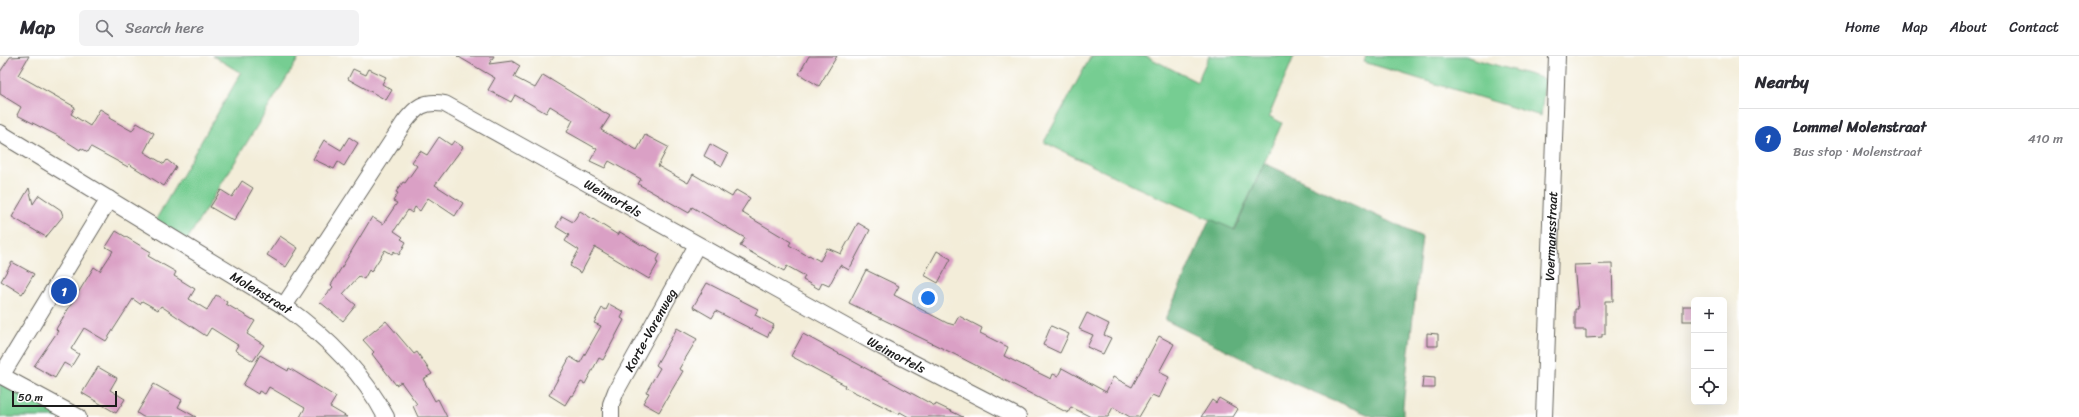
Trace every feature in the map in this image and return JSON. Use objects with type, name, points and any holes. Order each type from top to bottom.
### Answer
[{"type":"street","name":"Voermansstraat","points":[[1544,417],[1557,56]]},
{"type":"street","name":"Weimortels","points":[[284,306],[411,113],[422,105],[432,102],[445,104],[882,347],[1018,417]]},
{"type":"street","name":"Molenstraat","points":[[0,133],[284,306],[309,324],[342,353],[364,382],[386,417]]},
{"type":"street","points":[[78,417],[1,376],[109,199]]},
{"type":"street","name":"Korte-Vorenweg","points":[[611,417],[611,404],[616,391],[697,245]]},
{"type":"green space","points":[[213,56],[300,56],[187,240],[155,221],[241,73]]},
{"type":"green space","points":[[1091,56],[1146,56],[1197,82],[1209,56],[1294,56],[1269,116],[1282,123],[1234,230],[1136,187],[1044,142]]},
{"type":"green space","points":[[1366,56],[1464,56],[1545,79],[1541,116],[1364,62]]},
{"type":"green space","points":[[1264,163],[1422,237],[1403,405],[1403,417],[1374,417],[1297,385],[1165,320],[1210,219],[1235,230]]},
{"type":"green space","points":[[0,383],[59,414],[58,417],[0,417]]},
{"type":"building","points":[[29,56],[18,75],[75,107],[71,114],[90,126],[100,109],[110,115],[109,118],[132,131],[137,123],[154,133],[144,152],[164,164],[167,160],[176,167],[164,186],[129,164],[128,167],[91,147],[88,152],[81,148],[80,150],[58,136],[17,115],[21,107],[0,94],[0,72],[10,57]]},
{"type":"building","points":[[457,56],[494,56],[489,64],[512,61],[520,66],[514,77],[535,88],[543,75],[610,116],[601,130],[637,150],[645,135],[668,147],[658,166],[688,183],[693,174],[732,197],[736,190],[750,198],[741,212],[791,242],[789,245],[808,256],[809,255],[820,261],[827,248],[841,254],[858,223],[870,230],[849,270],[840,265],[829,286],[822,283],[819,289],[803,280],[805,276],[787,266],[784,271],[740,246],[745,238],[692,207],[689,213],[638,184],[641,179],[609,161],[605,168],[590,161],[597,149],[567,132],[573,120],[550,106],[546,113],[515,95],[511,102],[488,90],[495,78]]},
{"type":"building","points":[[809,56],[837,56],[819,86],[799,74]]},
{"type":"building","points":[[353,69],[366,75],[369,69],[386,77],[382,84],[392,90],[386,100],[348,79]]},
{"type":"building","points":[[349,137],[358,143],[344,166],[338,162],[334,169],[313,159],[324,140],[341,150]]},
{"type":"building","points":[[439,137],[451,145],[454,141],[463,147],[435,185],[463,203],[455,216],[428,198],[420,211],[415,207],[412,213],[408,210],[394,231],[403,237],[401,239],[406,242],[399,255],[394,251],[392,254],[385,250],[371,272],[369,270],[364,279],[359,276],[343,294],[356,305],[343,321],[320,302],[333,287],[331,285],[372,217],[383,224],[397,203],[393,201],[398,193],[396,192],[403,182],[405,183],[417,166],[412,162],[420,151],[427,155]]},
{"type":"building","points":[[710,144],[728,154],[722,166],[704,156]]},
{"type":"building","points":[[242,181],[253,188],[234,221],[210,207],[221,190],[232,197]]},
{"type":"building","points":[[29,188],[33,204],[39,195],[61,210],[63,216],[46,237],[12,217]]},
{"type":"building","points":[[580,211],[618,235],[620,232],[660,254],[656,262],[658,263],[649,279],[595,247],[581,273],[570,266],[579,250],[565,241],[569,235],[556,227],[562,216],[573,222]]},
{"type":"building","points":[[116,231],[151,252],[148,256],[176,272],[174,276],[195,289],[189,299],[207,310],[216,295],[227,302],[226,304],[255,321],[247,334],[264,345],[253,361],[235,350],[238,345],[211,328],[206,336],[161,306],[158,310],[142,301],[140,304],[133,299],[106,341],[84,328],[71,349],[79,354],[71,367],[64,363],[55,378],[34,366],[58,331],[56,329],[94,267],[100,271],[113,251],[106,247]]},
{"type":"building","points":[[280,236],[298,248],[286,267],[267,255]]},
{"type":"building","points":[[937,251],[951,259],[938,283],[924,275]]},
{"type":"building","points":[[12,262],[34,274],[22,294],[1,281]]},
{"type":"building","points":[[1612,264],[1613,301],[1605,301],[1605,334],[1602,334],[1602,337],[1586,338],[1586,330],[1575,330],[1575,309],[1578,309],[1574,265]]},
{"type":"building","points":[[866,270],[899,286],[894,295],[947,323],[954,325],[959,316],[982,328],[980,333],[1008,347],[1004,356],[1051,379],[1053,374],[1058,376],[1062,368],[1106,392],[1113,377],[1132,387],[1159,336],[1174,344],[1159,372],[1169,377],[1159,398],[1152,395],[1139,417],[1130,417],[1113,407],[1108,417],[1091,417],[1071,407],[1068,413],[950,352],[849,303]]},
{"type":"building","points":[[707,283],[758,309],[755,315],[774,325],[767,337],[716,311],[712,318],[693,307]]},
{"type":"building","points":[[609,304],[624,312],[621,318],[624,320],[603,360],[599,358],[585,384],[581,382],[573,396],[571,395],[565,405],[549,395],[570,357],[580,363],[601,326],[594,323],[602,308],[606,310]]},
{"type":"building","points":[[1683,306],[1691,306],[1691,321],[1683,321]]},
{"type":"building","points":[[1087,313],[1109,324],[1104,335],[1111,338],[1103,354],[1087,347],[1093,335],[1079,329]]},
{"type":"building","points":[[386,321],[414,354],[417,352],[432,374],[423,379],[435,401],[438,399],[447,417],[418,417],[413,406],[417,404],[401,382],[396,385],[372,354],[374,352],[363,340]]},
{"type":"building","points":[[1051,326],[1069,334],[1060,353],[1043,345]]},
{"type":"building","points":[[677,328],[697,339],[679,369],[683,371],[659,412],[643,403],[649,393],[646,392],[660,368],[656,365]]},
{"type":"building","points":[[1427,333],[1438,334],[1438,346],[1427,346]]},
{"type":"building","points":[[803,334],[935,406],[936,404],[963,417],[909,417],[900,412],[899,414],[844,387],[845,385],[791,356]]},
{"type":"building","points":[[260,355],[288,371],[289,368],[336,397],[330,407],[347,417],[300,417],[305,408],[269,387],[265,394],[259,391],[258,394],[243,385]]},
{"type":"building","points":[[98,367],[117,378],[110,390],[125,399],[116,413],[82,393]]},
{"type":"building","points":[[1423,377],[1435,378],[1435,388],[1422,388]]},
{"type":"building","points":[[154,384],[182,400],[178,407],[196,417],[143,417],[137,413]]},
{"type":"building","points":[[1219,398],[1238,409],[1233,417],[1201,417],[1212,400],[1216,403]]},
{"type":"place","name":"Lommel Molenstraat","points":[[64,291]]}]
